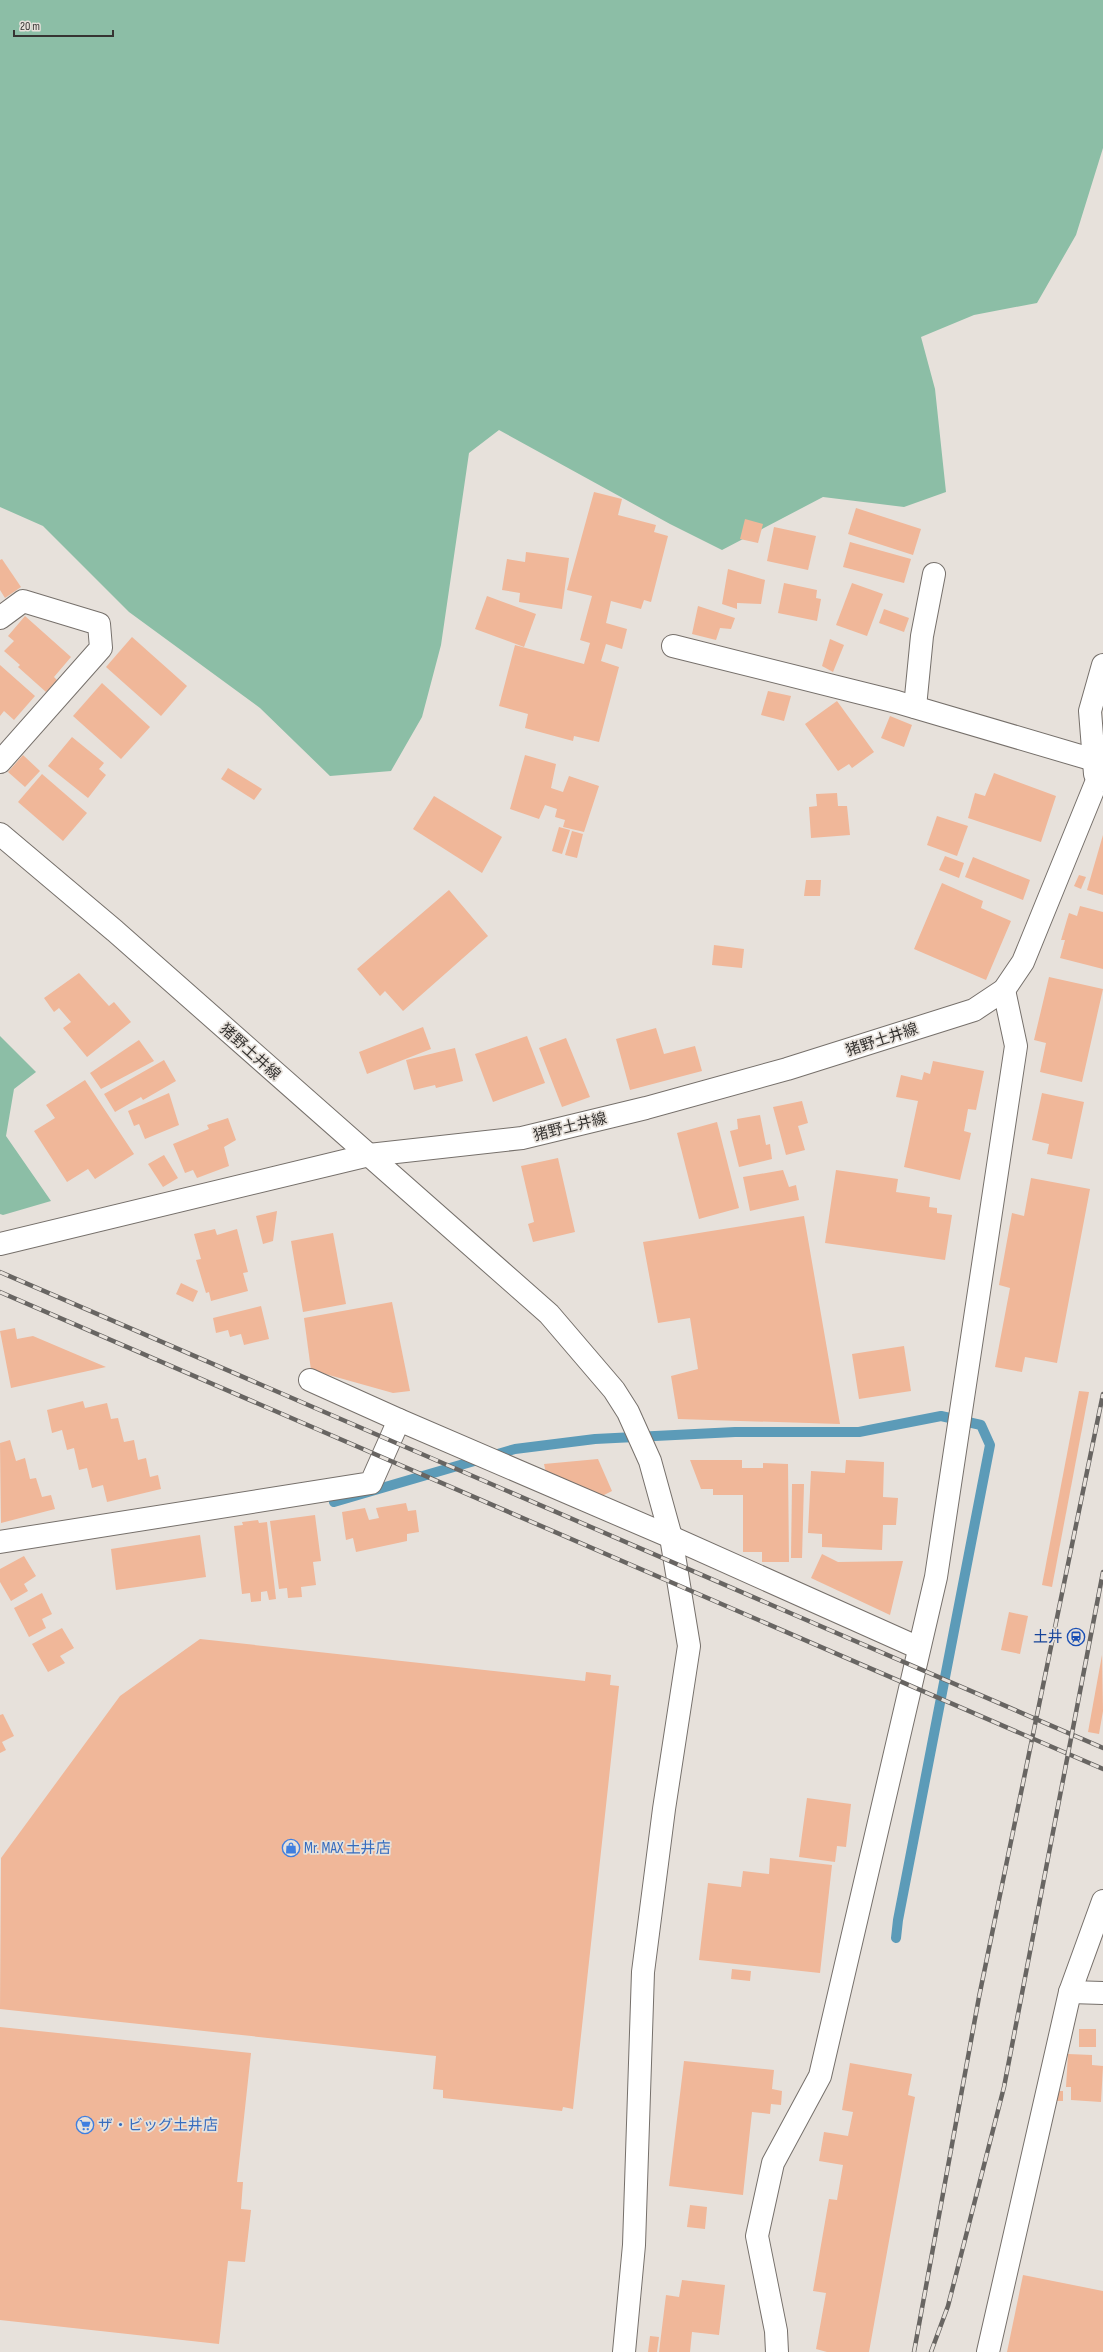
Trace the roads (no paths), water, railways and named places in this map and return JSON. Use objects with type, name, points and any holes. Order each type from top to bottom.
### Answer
[{"type":"street","points":[[915,707],[922,636],[934,574]]},
{"type":"street","points":[[0,618],[23,601],[99,624],[101,648],[0,762]]},
{"type":"street","points":[[673,646],[915,707],[1098,774],[1090,711],[1103,665]]},
{"type":"street","name":"猪野土井線","points":[[0,834],[369,1155],[522,1138],[646,1108],[837,1054],[974,1010],[1004,990],[1023,962],[1098,774]]},
{"type":"street","points":[[777,2352],[776,2331],[757,2236],[773,2163],[820,2076],[936,1577],[1016,1046],[1004,990]]},
{"type":"street","points":[[0,1244],[369,1155],[549,1314],[614,1390],[628,1412],[650,1461],[671,1537],[688,1646],[664,1809],[643,1972],[634,2245],[624,2352]]},
{"type":"street","points":[[310,1380],[398,1420],[671,1537],[919,1648]]},
{"type":"street","points":[[0,1542],[371,1483],[398,1420]]},
{"type":"street","points":[[988,2352],[1070,1992],[1103,1901]]},
{"type":"street","points":[[1070,1992],[1103,1993]]},
{"type":"waterway","points":[[334,1502],[515,1449],[595,1439],[735,1432],[859,1432],[941,1416],[981,1425],[990,1445],[898,1920],[896,1938]]},
{"type":"railway","points":[[0,1272],[1103,1748]]},
{"type":"railway","points":[[0,1292],[1103,1769]]},
{"type":"railway","points":[[914,2352],[979,1997],[1103,1394]]},
{"type":"railway","points":[[931,2352],[948,2306],[1004,2087],[1103,1572]]},
{"type":"place","name":"土井","points":[[1076,1637]]},
{"type":"place","name":"Mr. MAX 土井店","points":[[291,1848]]},
{"type":"place","name":"ザ・ビッグ土井店","points":[[85,2125]]}]
